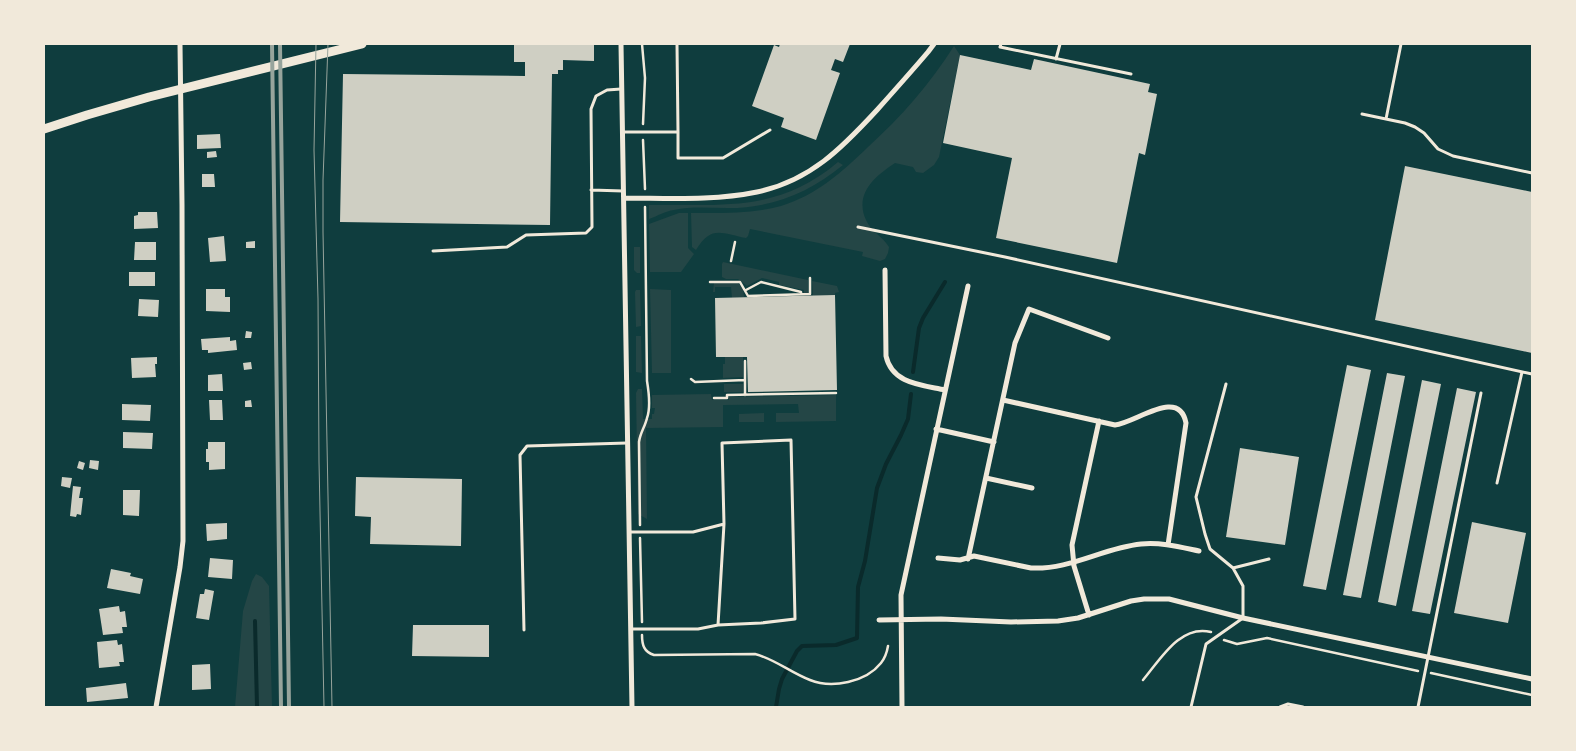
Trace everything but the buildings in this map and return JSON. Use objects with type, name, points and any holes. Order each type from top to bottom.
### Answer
[{"type":"main road","points":[[44,129],[149,97],[362,44]]},
{"type":"street","points":[[156,707],[183,540],[180,44]]},
{"type":"street","points":[[621,44],[632,707]]},
{"type":"street","points":[[624,198],[708,197],[758,192],[784,184],[812,170],[831,157],[850,139],[934,44]]},
{"type":"street","points":[[884,270],[886,356],[891,369],[901,379],[945,390]]},
{"type":"street","points":[[902,707],[901,595],[968,286]]},
{"type":"street","points":[[968,559],[1015,343],[1029,309],[1108,338]]},
{"type":"street","points":[[1002,400],[1115,425],[1123,424],[1161,407],[1175,407],[1182,412],[1186,423],[1168,545]]},
{"type":"street","points":[[1089,614],[1073,562],[1074,537],[1099,421]]},
{"type":"street","points":[[936,429],[994,442]]},
{"type":"street","points":[[986,478],[1032,488]]},
{"type":"street","points":[[938,558],[953,561],[968,559],[974,556],[1031,568],[1040,568],[1059,566],[1130,545],[1154,543],[1199,551]]},
{"type":"street","points":[[879,620],[1058,621],[1068,620],[1131,601],[1157,598],[1532,679]]},
{"type":"lane","points":[[677,44],[678,158],[723,158],[770,130]]},
{"type":"lane","points":[[1001,44],[1000,47],[1131,74]]},
{"type":"lane","points":[[1056,59],[1060,44]]},
{"type":"lane","points":[[1386,119],[1401,44]]},
{"type":"lane","points":[[433,251],[507,247],[526,235],[586,233],[592,227],[591,109],[596,96],[607,90],[622,89]]},
{"type":"lane","points":[[1362,114],[1415,127],[1438,149],[1453,156],[1532,173]]},
{"type":"lane","points":[[622,132],[678,132]]},
{"type":"lane","points":[[592,190],[623,191]]},
{"type":"lane","points":[[858,227],[1005,256],[1532,374]]},
{"type":"lane","points":[[1497,483],[1522,372]]},
{"type":"lane","points":[[1192,707],[1206,644],[1243,618],[1243,586],[1233,568],[1210,549],[1196,497],[1226,384]]},
{"type":"lane","points":[[1418,707],[1481,393]]},
{"type":"lane","points":[[631,629],[698,629],[718,625],[795,619],[791,440],[722,443],[724,524],[718,625]]},
{"type":"lane","points":[[524,630],[520,455],[528,446],[627,442]]},
{"type":"lane","points":[[628,532],[693,532],[724,524]]},
{"type":"lane","points":[[1233,568],[1270,559]]},
{"type":"lane","points":[[1280,707],[1288,704],[1303,707]]},
{"type":"path","points":[[642,44],[646,78],[643,132],[649,402],[648,418],[640,434],[639,442],[643,646],[654,655],[755,654],[812,681],[830,684],[846,683],[872,672],[881,663],[888,646]]},
{"type":"path","points":[[731,261],[735,242]]},
{"type":"path","points":[[710,282],[740,282],[748,296],[810,294],[810,278]]},
{"type":"path","points":[[746,290],[761,282],[801,292],[801,294]]},
{"type":"path","points":[[745,361],[746,395]]},
{"type":"path","points":[[691,379],[695,382],[745,380]]},
{"type":"path","points":[[714,398],[727,398],[727,395],[836,393]]},
{"type":"path","points":[[1143,680],[1183,636],[1198,631],[1205,631],[1228,642],[1237,644],[1267,638],[1532,695]]},
{"type":"shaded area","points":[[954,46],[960,55],[939,157],[934,165],[923,173],[916,172],[913,167],[895,163],[874,180],[865,194],[863,211],[866,220],[889,247],[885,259],[880,261],[862,256],[863,252],[750,229],[746,238],[717,233],[707,237],[696,250],[692,247],[691,213],[770,209],[806,196],[839,174],[903,112],[925,87]]},
{"type":"shaded area","points":[[838,162],[843,165],[817,184],[775,202],[744,207],[680,209],[668,211],[649,219],[649,205],[725,204],[771,198],[793,190],[816,178]]},
{"type":"shaded area","points":[[679,213],[688,213],[688,248],[694,254],[681,272],[650,272],[649,224]]},
{"type":"shaded area","points":[[634,247],[640,247],[640,273],[634,270]]},
{"type":"shaded area","points":[[723,262],[808,280],[808,293],[804,293],[804,290],[779,285],[779,282],[762,278],[747,286],[738,279],[726,279],[722,277]]},
{"type":"shaded area","points":[[812,281],[837,286],[839,292],[835,293],[835,295],[813,296]]},
{"type":"shaded area","points":[[714,283],[738,283],[743,288],[744,297],[732,298],[731,287],[715,287],[715,292],[713,292]]},
{"type":"shaded area","points":[[650,289],[671,290],[671,373],[652,373]]},
{"type":"shaded area","points":[[640,290],[641,326],[636,327],[635,292]]},
{"type":"shaded area","points":[[636,336],[641,336],[642,373],[636,372]]},
{"type":"shaded area","points":[[725,357],[743,357],[743,377],[723,378]]},
{"type":"shaded area","points":[[724,384],[743,384],[743,392],[724,392]]},
{"type":"shaded area","points":[[638,389],[642,389],[643,419],[652,419],[652,414],[654,414],[655,408],[652,408],[652,395],[711,394],[712,400],[729,400],[729,397],[836,395],[836,421],[776,422],[776,413],[799,413],[798,404],[723,405],[723,427],[646,428],[647,519],[638,514],[636,393]]},
{"type":"shaded area","points":[[764,413],[764,422],[739,422],[739,414]]},
{"type":"shaded area","points":[[256,574],[262,577],[269,586],[272,707],[235,707],[243,611]]},
{"type":"waterway","points":[[913,372],[919,328],[945,282]]},
{"type":"waterway","points":[[776,707],[782,679],[797,651],[802,646],[836,645],[857,638],[858,587],[865,561],[877,488],[886,464],[908,419],[911,394]]},
{"type":"waterway","points":[[255,621],[257,707]]},
{"type":"tram line","points":[[316,44],[314,150],[324,707]]},
{"type":"tram line","points":[[328,44],[323,232],[332,707]]},
{"type":"railway","points":[[272,44],[281,707]]},
{"type":"railway","points":[[280,44],[289,707]]}]
